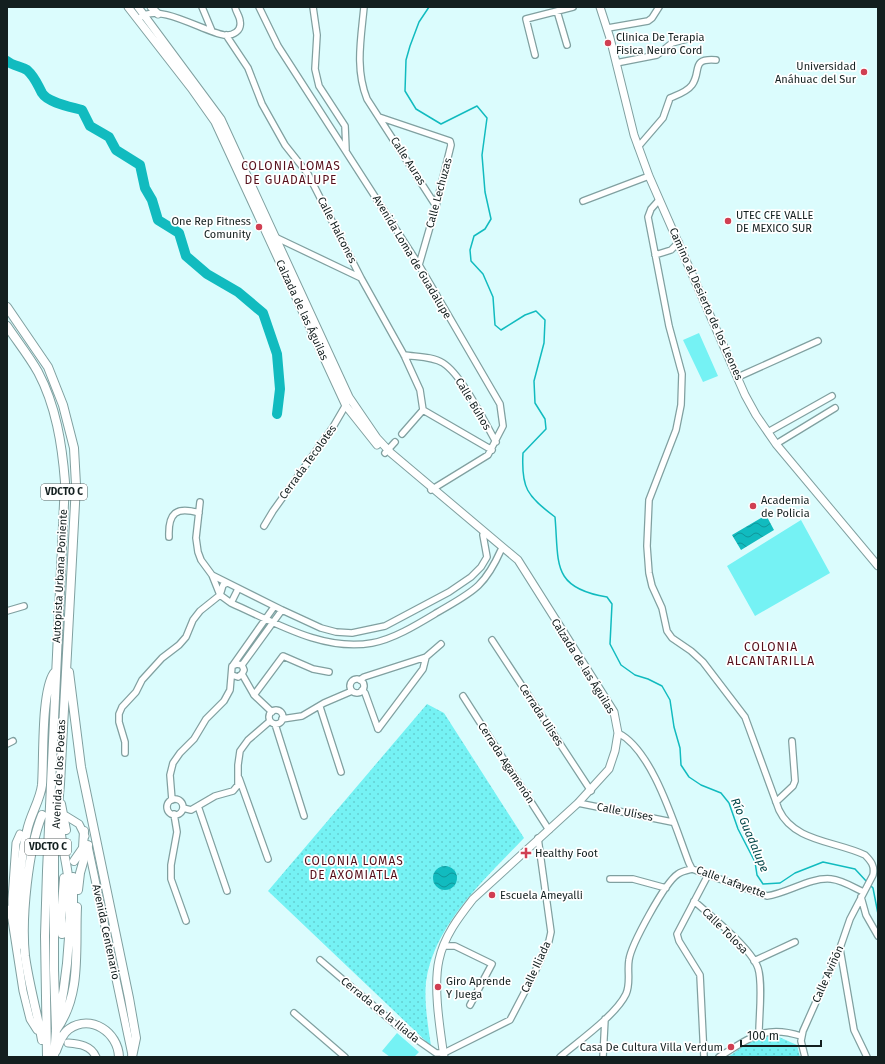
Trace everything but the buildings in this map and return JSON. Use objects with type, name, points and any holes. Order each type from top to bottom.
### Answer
[{"type":"highway","name":"Autopista Urbana Poniente","points":[[7,307],[48,367],[63,405],[74,448],[76,485],[67,635]]},
{"type":"highway","name":"Autopista Urbana Poniente","points":[[7,326],[38,372],[51,403],[62,444],[64,482],[56,671]]},
{"type":"highway","name":"Avenida de los Poetas","points":[[56,966],[54,851],[60,784],[67,635]]},
{"type":"highway","points":[[67,635],[70,690],[81,767],[136,1038],[132,1057]]},
{"type":"highway","name":"Avenida de los Poetas","points":[[46,1057],[45,936],[56,671]]},
{"type":"highway","points":[[17,946],[17,924],[24,845],[27,830],[40,791],[46,707],[51,679],[56,671]]},
{"type":"highway","points":[[60,784],[61,802],[74,892],[72,948],[67,1001]]},
{"type":"highway","points":[[54,1057],[56,1030],[64,985],[68,938],[68,876],[60,827],[61,802]]},
{"type":"highway","points":[[40,816],[34,839],[24,926],[25,955],[30,988],[46,1057]]},
{"type":"highway","points":[[74,861],[83,848],[84,831]]},
{"type":"highway","points":[[56,1030],[67,1001],[75,969],[78,891],[80,873],[88,845]]},
{"type":"highway","points":[[64,877],[61,918],[61,979],[64,985]]},
{"type":"highway","points":[[56,1030],[56,966],[58,925],[61,918]]},
{"type":"highway","points":[[62,945],[68,938]]},
{"type":"highway","points":[[117,943],[115,949],[115,963],[122,984],[127,991]]},
{"type":"highway","points":[[72,948],[75,969]]},
{"type":"highway","points":[[54,1057],[64,1034],[73,1027],[85,1024],[98,1026],[110,1033],[117,1045],[119,1057]]},
{"type":"main road","name":"Calzada de las Águilas","points":[[128,7],[141,17],[221,119],[349,397],[386,451]]},
{"type":"main road","name":"Calzada de las Águilas","points":[[138,7],[141,17],[215,122],[346,406],[386,451],[504,546],[518,560],[614,712],[618,732],[615,751],[609,769],[591,791],[473,899],[460,915],[444,946],[439,960],[438,987],[439,1021],[444,1055]]},
{"type":"main road","points":[[151,7],[158,14]]},
{"type":"main road","name":"Camino al Desierto de los Leones","points":[[600,7],[608,28],[638,147],[649,176],[756,415],[776,444],[878,566]]},
{"type":"main road","name":"Calzada de las Águilas","points":[[432,489],[525,573]]},
{"type":"main road","points":[[66,816],[79,824],[84,831]]},
{"type":"main road","name":"Avenida Centenario","points":[[84,831],[115,963],[132,1057]]},
{"type":"main road","points":[[20,834],[16,843],[12,920],[23,991],[30,1019],[37,1030]]},
{"type":"main road","points":[[68,1043],[86,1046],[91,1049],[96,1057]]},
{"type":"street","points":[[202,7],[212,31]]},
{"type":"street","points":[[141,17],[158,14],[190,22],[226,36],[236,33],[240,28],[240,21],[235,7]]},
{"type":"street","name":"Avenida Loma de Guadalupe","points":[[258,7],[278,46],[419,265],[500,404],[503,426],[492,450],[483,460],[432,489]]},
{"type":"street","points":[[313,7],[317,35],[315,69],[319,86],[345,126],[346,151]]},
{"type":"street","points":[[364,7],[359,68],[365,93],[379,117]]},
{"type":"street","points":[[535,55],[526,19],[573,7]]},
{"type":"street","points":[[608,28],[648,21],[652,18],[659,7]]},
{"type":"street","points":[[557,11],[567,45]]},
{"type":"street","name":"Calle Halcones","points":[[226,36],[248,68],[262,104],[285,145],[308,174],[361,278],[404,355],[420,390],[423,410]]},
{"type":"street","points":[[616,63],[657,55],[672,43],[691,38]]},
{"type":"street","points":[[638,147],[663,118],[670,98],[686,91],[693,84],[696,68],[700,62],[705,59],[716,60]]},
{"type":"street","name":"Calle Auras","points":[[379,117],[436,206]]},
{"type":"street","name":"Calle Lechuzas","points":[[379,117],[450,141],[450,154],[419,265]]},
{"type":"street","points":[[583,201],[649,176]]},
{"type":"street","points":[[659,200],[651,209],[648,217],[669,326],[682,374],[681,405],[676,430],[649,500],[647,546],[649,573],[652,586],[662,608],[668,631],[672,638],[704,662],[745,717],[776,802],[793,786],[795,781],[792,740]]},
{"type":"street","points":[[268,236],[277,238],[361,278]]},
{"type":"street","points":[[656,255],[671,250],[679,242]]},
{"type":"street","points":[[738,377],[818,341]]},
{"type":"street","name":"Calle Búhos","points":[[404,355],[432,358],[442,362],[454,371],[496,442]]},
{"type":"street","points":[[768,432],[832,396]]},
{"type":"street","name":"Cerrada Tecolotes","points":[[264,526],[333,427],[346,406],[349,397]]},
{"type":"street","points":[[776,444],[835,408]]},
{"type":"street","points":[[402,434],[423,410],[492,450]]},
{"type":"street","points":[[386,451],[395,442]]},
{"type":"street","points":[[200,502],[196,538],[198,552],[201,560],[212,575],[220,595],[231,603],[266,619],[313,638],[331,643],[355,645],[373,643],[392,637],[474,591],[487,577],[501,550]]},
{"type":"street","points":[[168,537],[168,524],[171,517],[179,511],[186,509],[199,514]]},
{"type":"street","points":[[212,575],[274,607],[321,628],[336,632],[352,633],[369,631],[385,626],[448,592],[471,577],[481,567],[487,557],[483,535]]},
{"type":"street","points":[[487,557],[495,563]]},
{"type":"street","points":[[125,753],[125,742],[119,722],[119,714],[122,707],[136,692],[142,680],[186,637],[193,620],[200,611],[220,595],[224,585],[227,583]]},
{"type":"street","points":[[231,603],[238,589]]},
{"type":"street","points":[[7,611],[24,606]]},
{"type":"street","points":[[186,921],[172,879],[171,865],[177,832],[174,814],[168,809],[168,803],[172,800],[170,774],[173,763],[180,753],[194,739],[206,719],[224,701],[230,690],[232,666],[262,626],[274,607]]},
{"type":"street","points":[[242,666],[275,622],[282,610]]},
{"type":"street","points":[[262,626],[269,630]]},
{"type":"street","name":"Cerrada Ulises","points":[[492,640],[591,791]]},
{"type":"street","points":[[352,691],[350,688],[351,682],[426,657],[441,644]]},
{"type":"street","points":[[254,695],[283,656],[313,669],[329,672]]},
{"type":"street","points":[[360,680],[363,685],[362,690],[365,693],[378,729],[423,669],[426,657]]},
{"type":"street","points":[[232,666],[237,664],[242,666]]},
{"type":"street","points":[[242,666],[244,670],[242,674],[254,695],[272,712],[276,711],[280,713],[282,719]]},
{"type":"street","points":[[232,675],[236,677],[242,674]]},
{"type":"street","points":[[183,808],[191,810],[215,796],[233,791],[238,785],[240,751],[248,740],[273,723],[280,722],[282,719],[302,716],[352,691],[356,693],[362,690]]},
{"type":"street","name":"Cerrada Agamenón","points":[[463,696],[549,830]]},
{"type":"street","points":[[320,707],[341,772]]},
{"type":"street","points":[[272,712],[269,716],[273,723],[304,816]]},
{"type":"street","name":"Calle Lafayette","points":[[618,732],[627,737],[640,753],[654,776],[692,869],[767,896],[777,895],[824,879],[842,882],[863,893]]},
{"type":"street","points":[[239,778],[268,859]]},
{"type":"street","points":[[172,800],[180,801],[183,808]]},
{"type":"street","name":"Calle Aviñón","points":[[776,802],[788,824],[797,830],[865,855],[873,865],[873,875],[850,919],[840,948],[801,1036]]},
{"type":"street","name":"Calle Ulises","points":[[578,803],[672,822]]},
{"type":"street","points":[[198,806],[227,891]]},
{"type":"street","points":[[174,814],[179,813],[183,808]]},
{"type":"street","name":"Calle Iliada","points":[[444,1055],[510,1020],[549,941],[550,919],[538,838]]},
{"type":"street","points":[[560,1057],[605,1019],[626,995],[628,986],[629,961],[632,951],[666,888],[678,874],[692,869]]},
{"type":"street","points":[[704,1057],[700,975],[679,942],[677,934],[708,875]]},
{"type":"street","points":[[610,879],[633,879],[666,888]]},
{"type":"street","points":[[863,893],[866,915],[878,936]]},
{"type":"street","name":"Calle Tolosa","points":[[694,901],[718,922],[754,961],[758,969],[759,1033]]},
{"type":"street","points":[[7,908],[12,920]]},
{"type":"street","points":[[754,961],[795,942]]},
{"type":"street","points":[[444,946],[455,946],[492,964],[470,1005]]},
{"type":"street","points":[[840,948],[854,1030],[867,1057]]},
{"type":"street","name":"Cerrada de la Iliada","points":[[320,960],[405,1032],[436,1053],[444,1055]]},
{"type":"street","points":[[294,1013],[345,1057]]},
{"type":"street","points":[[603,1057],[605,1019]]},
{"type":"street","points":[[719,1057],[759,1033],[787,1032],[801,1036],[804,1057]]},
{"type":"shaded area","points":[[699,333],[718,376],[703,382],[683,340]]},
{"type":"shaded area","points":[[801,520],[830,573],[755,616],[727,566]]},
{"type":"shaded area","points":[[427,704],[444,713],[524,838],[478,886],[451,921],[439,941],[431,961],[426,982],[426,1006],[431,1046],[268,891]]},
{"type":"shaded area","points":[[397,1033],[419,1052],[414,1057],[390,1057],[382,1051]]},
{"type":"shaded area","points":[[770,1033],[797,1045],[800,1057],[728,1057],[756,1037]]},
{"type":"water","points":[[766,515],[774,530],[741,550],[732,535]]},
{"type":"water","points":[[445,866],[454,869],[457,878],[454,887],[445,890],[436,887],[433,878],[436,869]]},
{"type":"waterway","name":"Río Guadalupe","points":[[429,7],[419,22],[410,46],[406,60],[405,91],[416,109],[441,124],[477,106],[487,118],[482,155],[485,192],[491,219],[485,229],[474,236],[470,250],[471,261],[483,274],[493,297],[495,325],[501,330],[525,315],[536,311],[545,320],[544,343],[534,381],[535,403],[545,419],[546,429],[523,453],[523,475],[532,497],[555,517],[558,560],[562,571],[567,580],[576,587],[589,593],[607,597],[612,604],[610,644],[621,665],[635,675],[648,679],[662,686],[670,700],[674,727],[680,748],[681,765],[689,777],[701,785],[721,793],[729,803],[738,829],[755,862],[757,875],[763,884],[780,883],[795,873],[823,862],[855,869],[867,882]]},
{"type":"waterway","points":[[7,61],[27,70],[34,78],[42,93],[49,99],[60,104],[82,110],[90,126],[109,137],[116,150],[140,165],[145,188],[152,200],[158,220],[179,233],[186,256],[207,274],[238,292],[263,313],[277,354],[280,389],[277,414]]},
{"type":"waterway","name":"Río Guadalupe","points":[[870,885],[873,888],[878,914]]},
{"type":"place","name":"Clinica De Terapia Fisica Neuro Cord","points":[[608,43]]},
{"type":"place","name":"Universidad Anáhuac del Sur","points":[[864,72]]},
{"type":"place","name":"UTEC CFE VALLE DE MEXICO SUR","points":[[728,221]]},
{"type":"place","name":"One Rep Fitness Comunity","points":[[259,227]]},
{"type":"place","name":"Academia de Policia","points":[[753,506]]},
{"type":"place","name":"Healthy Foot","points":[[526,853]]},
{"type":"place","name":"Escuela Ameyalli","points":[[492,895]]},
{"type":"place","name":"Giro Aprende Y Juega","points":[[438,987]]},
{"type":"place","name":"Casa De Cultura Villa Verdum","points":[[731,1047]]},
{"type":"district","name":"COLONIA LOMAS DE GUADALUPE","points":[[291,173]]},
{"type":"district","name":"COLONIA ALCANTARILLA","points":[[771,654]]},
{"type":"district","name":"COLONIA LOMAS DE AXOMIATLA","points":[[354,868]]}]
